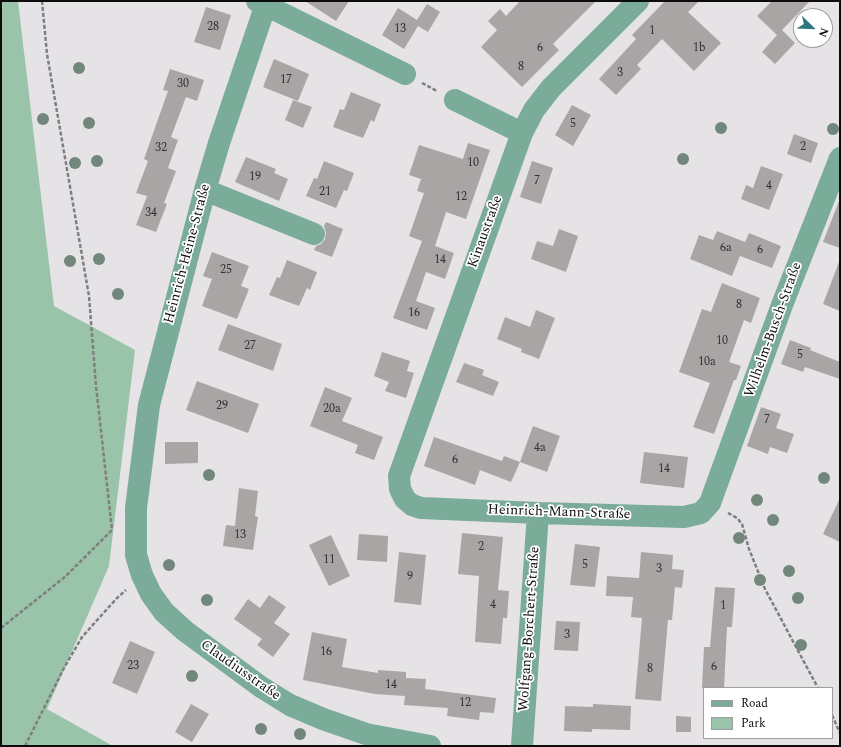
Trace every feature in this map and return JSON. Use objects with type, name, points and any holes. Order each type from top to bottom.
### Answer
[{"type":"street","name":"Kinaustraße","points":[[405,498],[400,489],[399,476],[522,133],[534,110],[551,88],[638,1]]},
{"type":"street","points":[[263,2],[405,74]]},
{"type":"street","name":"Heinrich-Heine-Straße","points":[[136,508],[149,405],[205,190],[263,2]]},
{"type":"street","points":[[455,100],[522,133]]},
{"type":"street","name":"Wilhelm-Busch-Straße","points":[[710,503],[782,305],[840,158]]},
{"type":"street","points":[[205,190],[314,234]]},
{"type":"street","name":"Heinrich-Mann-Straße","points":[[405,498],[412,505],[421,508],[684,517],[701,513],[710,503]]},
{"type":"street","name":"Claudiusstraße","points":[[136,508],[136,555],[142,575],[151,594],[164,612],[185,631],[261,687],[290,705],[323,719],[366,734],[430,746]]},
{"type":"street","name":"Wolfgang-Borchert-Straße","points":[[522,746],[538,513]]},
{"type":"path","points":[[42,1],[47,54],[89,296],[96,386],[112,530]]},
{"type":"path","points":[[405,74],[455,100]]},
{"type":"path","points":[[710,503],[737,518],[742,524],[749,549],[765,589],[817,687]]},
{"type":"path","points":[[1,628],[66,576],[136,508]]},
{"type":"path","points":[[25,746],[64,668],[82,637],[117,598],[142,575]]},
{"type":"path","points":[[833,717],[840,733]]},
{"type":"green space","points":[[1,1],[18,1],[54,306],[135,350],[109,566],[47,709],[113,746],[1,746]]},
{"type":"building","points":[[305,1],[349,1],[336,21]]},
{"type":"building","points":[[520,1],[596,1],[553,44],[559,50],[522,87],[481,47],[497,30],[488,21],[500,9],[506,16]]},
{"type":"building","points":[[665,1],[699,1],[688,12],[721,43],[694,71],[662,39],[637,65],[641,69],[616,95],[599,79],[636,39],[632,35]]},
{"type":"building","points":[[772,1],[810,1],[803,8],[793,8],[793,19],[782,30],[793,41],[793,45],[775,64],[762,52],[777,35],[757,16]]},
{"type":"building","points":[[427,4],[440,12],[428,32],[418,26],[404,49],[382,35],[398,8],[417,20]]},
{"type":"building","points":[[206,7],[231,15],[220,50],[194,42]]},
{"type":"building","points":[[274,59],[309,74],[298,101],[263,87]]},
{"type":"building","points":[[170,69],[204,80],[197,101],[186,97],[171,137],[178,140],[168,168],[176,171],[164,203],[167,204],[156,232],[136,225],[147,196],[136,193],[148,161],[144,159],[168,91],[163,90]]},
{"type":"building","points":[[351,92],[381,104],[374,122],[371,120],[363,138],[333,127],[340,109],[344,110]]},
{"type":"building","points":[[293,100],[312,107],[303,128],[285,120]]},
{"type":"building","points":[[572,105],[591,115],[573,146],[555,135]]},
{"type":"building","points":[[794,134],[818,143],[811,163],[787,154]]},
{"type":"building","points":[[468,143],[490,150],[466,219],[446,212],[435,246],[409,236],[424,193],[417,191],[421,179],[409,175],[419,145],[463,159]]},
{"type":"building","points":[[246,157],[276,169],[274,173],[288,179],[279,201],[235,182]]},
{"type":"building","points":[[324,161],[354,173],[347,191],[344,190],[336,208],[306,196],[314,178],[317,179]]},
{"type":"building","points":[[532,161],[553,168],[541,204],[520,197]]},
{"type":"building","points":[[761,166],[783,174],[769,210],[741,199],[746,185],[753,188]]},
{"type":"building","points":[[840,201],[840,248],[823,242]]},
{"type":"building","points":[[326,222],[343,229],[332,257],[314,250],[316,246],[321,244],[325,239],[326,233],[324,226]]},
{"type":"building","points":[[559,229],[578,236],[566,272],[531,259],[537,241],[553,246]]},
{"type":"building","points":[[717,231],[745,242],[749,233],[781,246],[772,268],[740,256],[732,276],[690,259],[699,235],[713,240]]},
{"type":"building","points":[[422,241],[454,253],[445,279],[426,272],[416,301],[435,308],[427,330],[393,318]]},
{"type":"building","points":[[212,252],[249,266],[241,286],[249,289],[237,319],[202,306],[212,279],[203,276]]},
{"type":"building","points":[[287,260],[317,272],[310,290],[307,288],[299,306],[269,295],[277,277],[280,278]]},
{"type":"building","points":[[839,262],[840,263],[840,311],[823,304]]},
{"type":"building","points":[[722,283],[760,298],[751,323],[744,320],[729,362],[741,366],[736,380],[734,380],[714,434],[693,427],[710,383],[679,372],[702,309],[711,312]]},
{"type":"building","points":[[536,310],[555,318],[539,359],[521,352],[522,349],[497,339],[505,317],[530,327]]},
{"type":"building","points":[[228,324],[282,344],[273,371],[218,350]]},
{"type":"building","points":[[790,340],[840,362],[840,379],[805,367],[803,372],[781,364]]},
{"type":"building","points":[[382,352],[410,361],[407,371],[414,373],[406,398],[385,391],[389,382],[374,376]]},
{"type":"building","points":[[464,363],[484,370],[482,375],[499,382],[493,396],[456,382]]},
{"type":"building","points":[[197,381],[259,404],[248,433],[186,410]]},
{"type":"building","points":[[325,387],[352,398],[342,421],[383,437],[374,460],[355,453],[358,445],[310,426]]},
{"type":"building","points":[[761,407],[781,414],[776,428],[794,434],[787,453],[770,447],[768,454],[747,446]]},
{"type":"building","points":[[533,426],[560,436],[547,472],[520,462]]},
{"type":"building","points":[[434,437],[502,461],[504,456],[520,462],[511,482],[480,470],[475,485],[424,466]]},
{"type":"building","points":[[165,442],[198,442],[198,463],[165,464]]},
{"type":"building","points":[[644,452],[688,457],[684,488],[640,483]]},
{"type":"building","points":[[239,488],[258,491],[255,516],[258,517],[253,550],[223,546],[226,525],[235,526]]},
{"type":"building","points":[[840,498],[840,542],[823,534]]},
{"type":"building","points":[[462,533],[503,537],[498,590],[509,591],[507,618],[503,618],[501,644],[475,642],[479,576],[458,574]]},
{"type":"building","points":[[359,534],[388,536],[387,562],[357,560]]},
{"type":"building","points":[[331,535],[350,576],[329,586],[309,545]]},
{"type":"building","points":[[575,544],[600,547],[595,587],[570,585]]},
{"type":"building","points":[[399,552],[426,555],[421,605],[394,602]]},
{"type":"building","points":[[641,552],[673,555],[672,569],[684,570],[682,588],[675,587],[672,620],[668,620],[661,701],[635,699],[642,618],[631,617],[633,597],[606,596],[607,576],[639,578]]},
{"type":"building","points":[[715,587],[735,588],[732,627],[727,627],[724,687],[702,688],[704,647],[710,647]]},
{"type":"building","points":[[269,595],[286,607],[274,623],[290,634],[273,657],[257,645],[262,639],[234,619],[248,599],[260,608]]},
{"type":"building","points":[[556,621],[580,622],[578,651],[554,650]]},
{"type":"building","points":[[312,632],[347,639],[342,667],[378,673],[378,670],[406,672],[406,678],[426,679],[425,689],[496,698],[494,713],[480,712],[479,720],[447,716],[448,708],[404,705],[405,696],[375,694],[303,680]]},
{"type":"building","points":[[130,641],[155,652],[137,694],[112,683]]},
{"type":"building","points":[[191,704],[209,714],[192,742],[175,732]]},
{"type":"building","points":[[593,704],[631,706],[630,730],[592,729],[592,732],[564,731],[565,706],[593,707]]},
{"type":"building","points":[[676,716],[691,717],[691,732],[676,732]]}]
